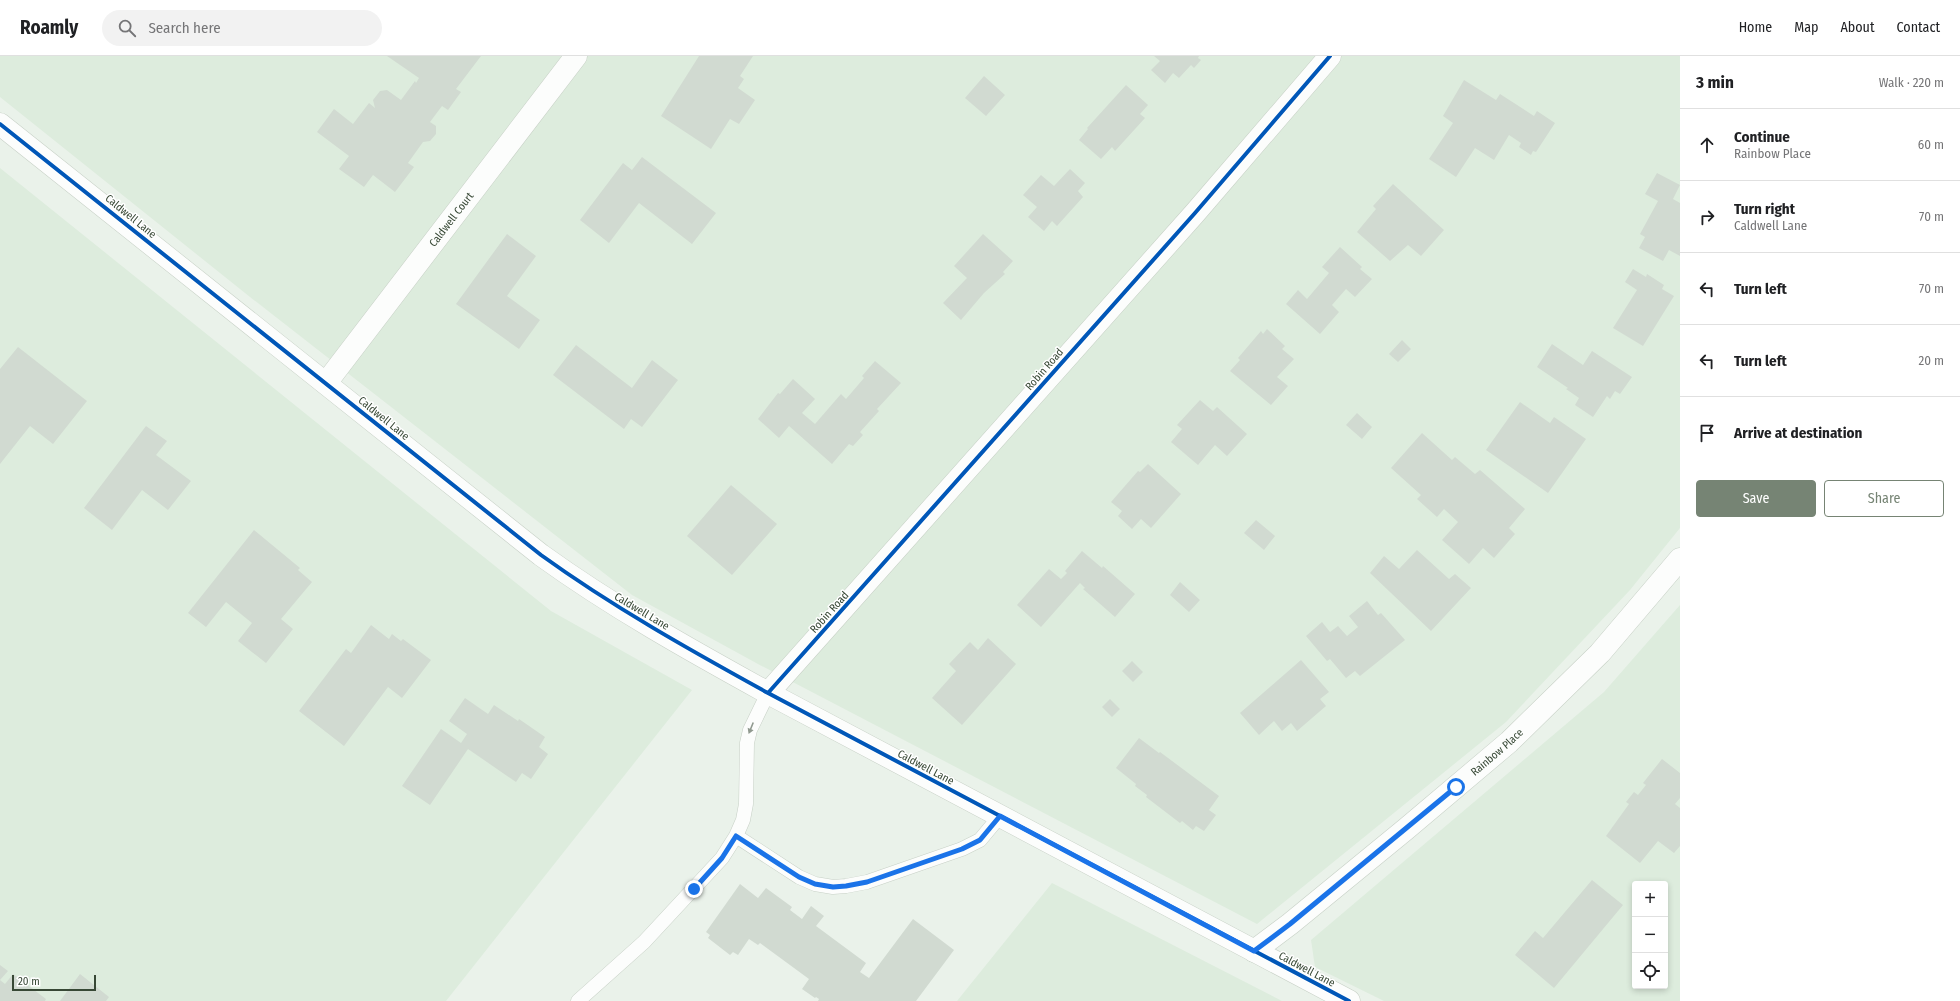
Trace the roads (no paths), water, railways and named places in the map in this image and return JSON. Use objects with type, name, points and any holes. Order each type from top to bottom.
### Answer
[{"type":"street","name":"Caldwell Court","points":[[326,383],[576,56]]},
{"type":"street","name":"Robin Road","points":[[768,693],[1195,213],[1330,56]]},
{"type":"street","name":"Caldwell Lane","points":[[0,124],[564,571],[645,623],[768,693],[1349,1001]]},
{"type":"street","name":"Rainbow Place","points":[[1254,951],[1290,924],[1400,834],[1509,742],[1600,653],[1680,559]]},
{"type":"lane","points":[[578,1001],[644,942],[722,858],[736,836],[743,820],[746,804],[747,743],[750,730],[768,693]]},
{"type":"lane","points":[[736,836],[799,877],[815,884],[833,887],[867,882],[962,849],[980,840],[1000,816]]}]
